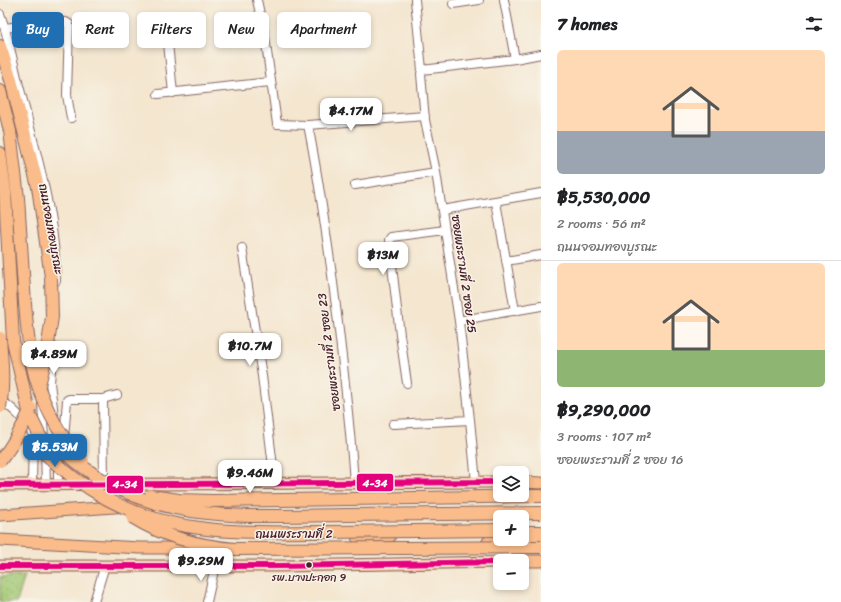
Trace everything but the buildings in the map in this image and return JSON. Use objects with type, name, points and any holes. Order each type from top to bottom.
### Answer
[{"type":"highway","points":[[0,46],[11,80],[38,188],[51,277],[52,317],[46,357],[38,390],[27,418],[9,450],[0,461]]},
{"type":"highway","points":[[0,91],[10,131],[18,198],[25,304],[32,364],[43,399],[53,419],[66,441],[81,459],[97,474],[127,493],[164,506],[207,512],[541,510]]},
{"type":"highway","points":[[0,153],[5,192],[14,341],[30,416],[40,436],[77,482],[112,509],[134,520],[166,531],[204,538],[358,538],[493,533]]},
{"type":"highway","points":[[0,338],[2,398],[0,407]]},
{"type":"highway","points":[[58,442],[71,459],[88,472],[116,489],[150,503],[180,510],[214,514],[259,516],[541,513]]},
{"type":"highway","points":[[42,452],[69,476],[100,487],[129,510],[163,522],[191,528],[217,531],[267,532],[493,530]]},
{"type":"highway","points":[[88,472],[119,486],[137,492],[179,500],[213,501],[541,496]]},
{"type":"highway","points":[[100,487],[134,519],[176,538],[218,547],[254,549],[541,547]]},
{"type":"highway","points":[[529,531],[541,531]]},
{"type":"main road","points":[[0,485],[58,484],[100,487],[275,483],[493,482]]},
{"type":"main road","points":[[529,482],[541,482]]},
{"type":"main road","points":[[0,515],[98,507],[216,502],[541,501]]},
{"type":"main road","name":"ถนนพระรามที่ 2","points":[[0,540],[140,548],[189,548],[354,547],[541,540]]},
{"type":"main road","points":[[529,561],[541,561]]},
{"type":"main road","points":[[0,566],[214,566],[493,562]]},
{"type":"street","points":[[257,0],[277,124],[308,125],[425,116]]},
{"type":"street","name":"ซอยพระรามที่ 2 ซอย 25","points":[[415,0],[425,116],[436,172],[459,321],[476,482]]},
{"type":"street","points":[[453,4],[479,0]]},
{"type":"street","points":[[504,0],[515,58]]},
{"type":"street","name":"ถนนจอมทองบูรณะ","points":[[0,14],[15,64],[40,170],[53,237],[57,308],[50,383],[58,442],[100,487]]},
{"type":"street","points":[[5,28],[32,24],[66,22],[68,24],[67,95],[71,118]]},
{"type":"street","points":[[168,48],[173,93]]},
{"type":"street","name":"ถนนจอมทองบูรณะ","points":[[0,54],[37,208],[46,256],[49,296],[42,386],[46,484]]},
{"type":"street","points":[[422,70],[541,54]]},
{"type":"street","points":[[158,94],[270,82]]},
{"type":"street","name":"ซอยพระรามที่ 2 ซอย 23","points":[[308,125],[320,190],[337,305],[347,394],[354,482]]},
{"type":"street","points":[[355,185],[436,172]]},
{"type":"street","points":[[442,210],[496,202],[541,193]]},
{"type":"street","points":[[496,202],[515,311]]},
{"type":"street","points":[[407,383],[389,240],[391,237],[445,230]]},
{"type":"street","points":[[242,248],[262,376],[275,483]]},
{"type":"street","points":[[506,261],[541,255]]},
{"type":"street","points":[[459,321],[541,306]]},
{"type":"street","points":[[58,484],[58,442],[65,432],[67,400],[103,399],[117,395]]},
{"type":"street","points":[[100,487],[103,399]]},
{"type":"street","points":[[0,400],[13,410],[33,435],[32,484]]},
{"type":"street","points":[[393,424],[470,420]]},
{"type":"street","points":[[94,602],[105,565]]},
{"type":"street","points":[[207,602],[214,566]]},
{"type":"green space","points":[[25,576],[17,602],[0,602],[0,577]]},
{"type":"transit line","name":"4-34","points":[[0,485],[493,482]]},
{"type":"transit line","name":"4-34","points":[[0,566],[281,566],[493,562]]},
{"type":"place","name":"รพ.บางปะกอก 9","points":[[309,565]]}]
